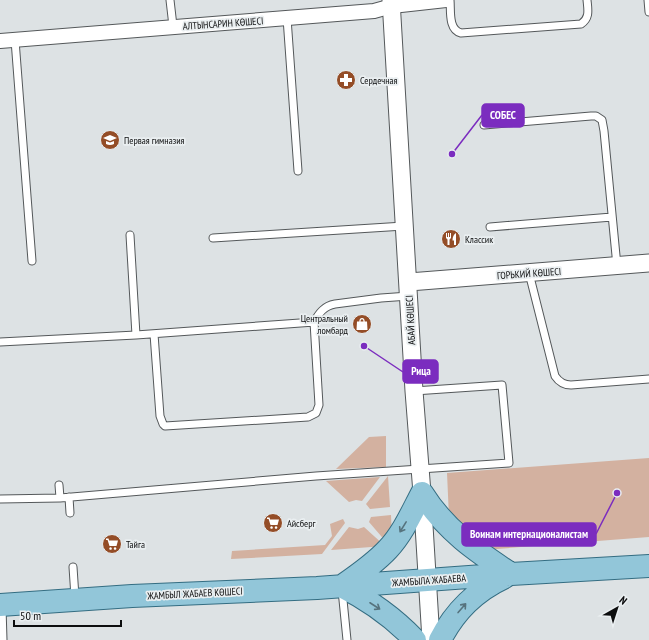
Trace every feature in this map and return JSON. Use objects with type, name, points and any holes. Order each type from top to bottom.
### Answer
[{"type":"main road","points":[[422,493],[432,509],[462,540],[480,554],[512,574]]},
{"type":"main road","points":[[415,640],[381,609],[341,586],[363,571],[389,548],[405,525],[422,493]]},
{"type":"main road","name":"ЖАМБЫЛА ЖАБАЕВА","points":[[317,588],[649,566]]},
{"type":"main road","points":[[440,640],[462,606],[489,585],[512,574]]},
{"type":"main road","name":"ЖАМБЫЛ ЖАБАЕВ КӨШЕСІ","points":[[1,605],[132,596],[317,588]]},
{"type":"street","name":"АЛТЫНСАРИН КӨШЕСІ","points":[[0,41],[173,26],[374,12],[392,3],[446,0]]},
{"type":"street","name":"АБАЙ КӨШЕСІ","points":[[392,3],[404,226],[422,493],[430,640]]},
{"type":"street","name":"ГОРЬКИЙ КӨШЕСІ","points":[[409,289],[529,273],[649,263]]},
{"type":"lane","points":[[170,0],[173,26]]},
{"type":"lane","points":[[450,0],[452,25],[456,31],[461,33],[581,24],[588,17],[587,0]]},
{"type":"lane","points":[[648,0],[649,12]]},
{"type":"lane","points":[[287,18],[298,171]]},
{"type":"lane","points":[[15,40],[32,261]]},
{"type":"lane","points":[[484,125],[591,116],[598,117],[602,120],[604,124],[612,218],[618,266]]},
{"type":"lane","points":[[490,227],[612,218]]},
{"type":"lane","points":[[213,238],[404,226]]},
{"type":"lane","points":[[130,235],[136,335]]},
{"type":"lane","points":[[529,273],[555,376],[560,382],[571,385],[649,380]]},
{"type":"lane","points":[[154,334],[160,416],[165,426],[308,417],[316,413],[319,408],[314,322],[318,314],[329,305],[381,298],[409,289]]},
{"type":"lane","points":[[0,342],[154,334],[314,322]]},
{"type":"lane","points":[[0,499],[60,498],[309,476],[509,463],[502,386],[414,391]]},
{"type":"lane","points":[[59,485],[60,498]]},
{"type":"lane","points":[[69,497],[70,513]]},
{"type":"lane","points":[[73,567],[75,600]]},
{"type":"lane","points":[[341,586],[347,640]]},
{"type":"lane","points":[[1,605],[3,640]]},
{"type":"shaded area","points":[[386,436],[386,467],[336,469],[369,437]]},
{"type":"shaded area","points":[[649,458],[649,537],[484,550],[449,517],[447,473]]},
{"type":"shaded area","points":[[388,476],[390,507],[370,509],[366,504]]},
{"type":"shaded area","points":[[380,477],[362,501],[356,500],[349,502],[326,481]]},
{"type":"shaded area","points":[[391,515],[392,538],[387,543],[369,522],[371,517]]},
{"type":"shaded area","points":[[343,519],[345,523],[322,554],[231,559],[232,551],[325,545],[332,536],[330,524]]},
{"type":"shaded area","points":[[349,527],[358,529],[364,527],[385,546],[331,550]]},
{"type":"place","name":"Сердечная","points":[[346,80]]},
{"type":"place","name":"Первая гимназия","points":[[110,140]]},
{"type":"place","name":"СОБЕС","points":[[452,154]]},
{"type":"place","name":"Классик","points":[[451,239]]},
{"type":"place","name":"Центральный ломбард","points":[[362,324]]},
{"type":"place","name":"Рица","points":[[364,346]]},
{"type":"place","name":"Воинам интернационалистам","points":[[617,493]]},
{"type":"place","name":"Айсберг","points":[[273,523]]},
{"type":"place","name":"Тайга","points":[[112,544]]}]
